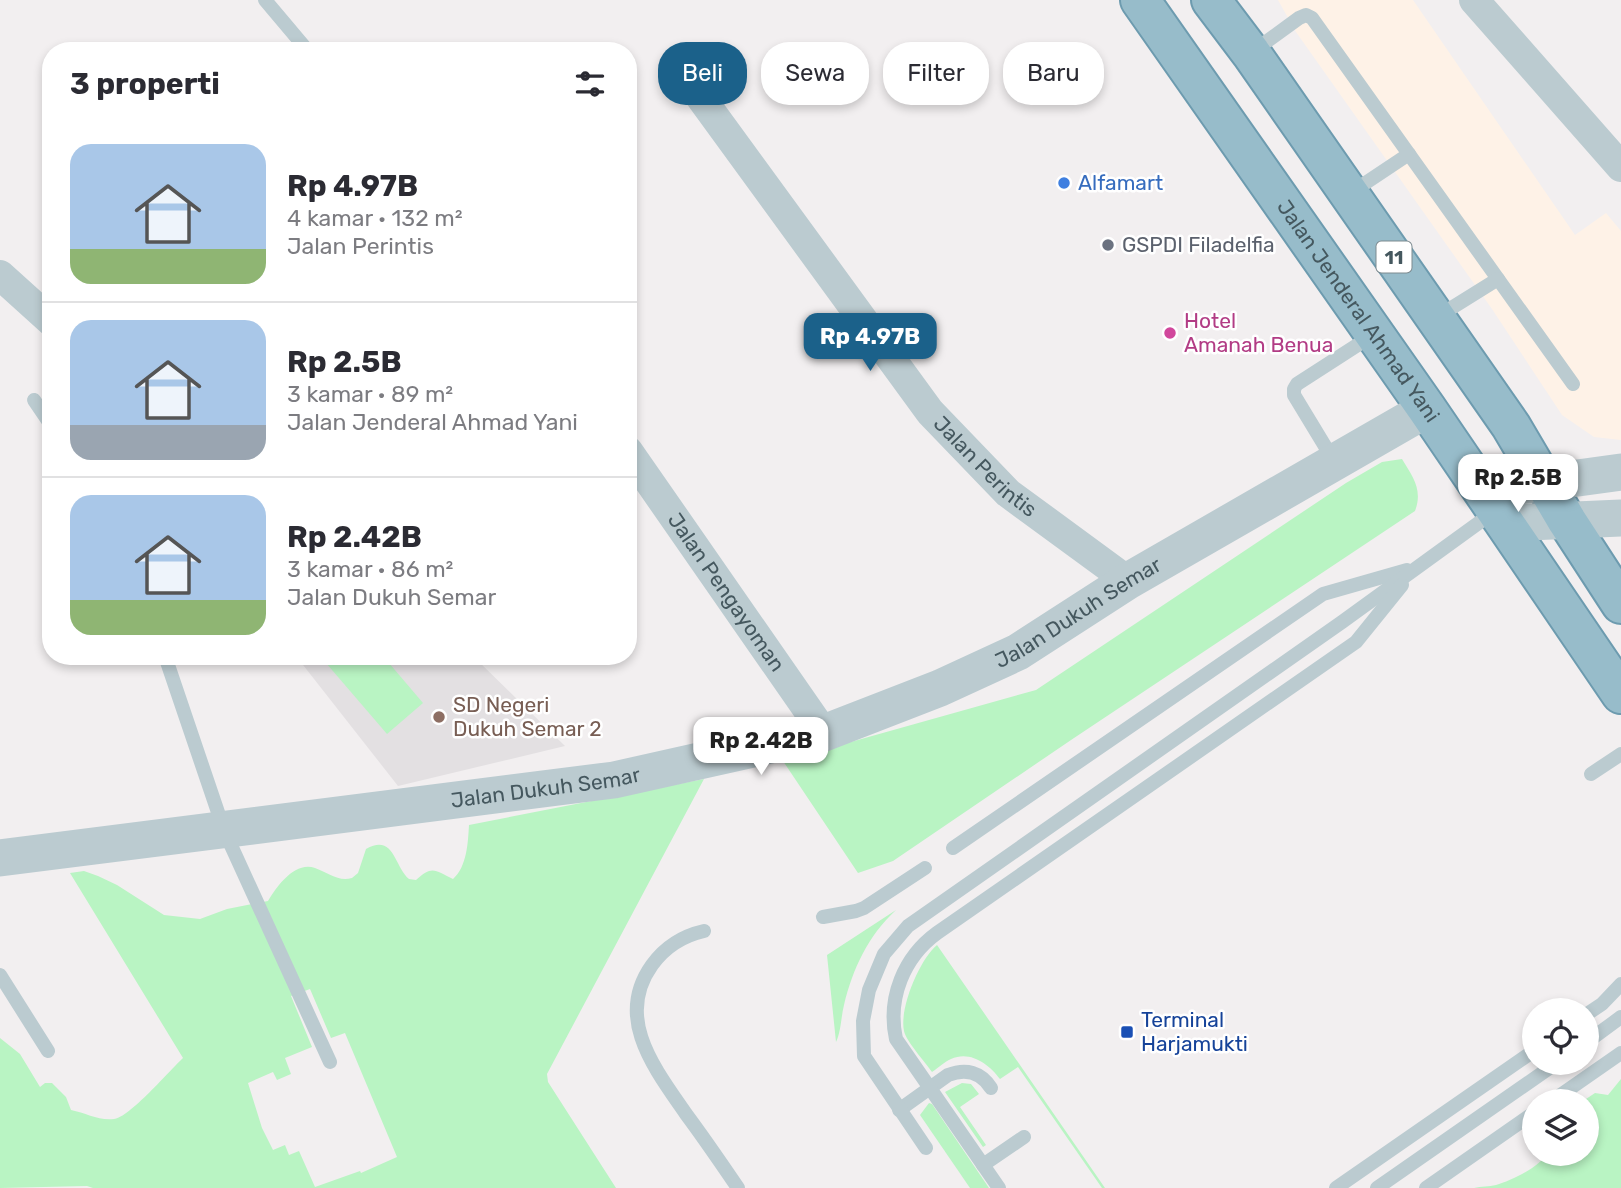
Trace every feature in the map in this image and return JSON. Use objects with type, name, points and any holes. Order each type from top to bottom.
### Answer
[{"type":"highway","name":"Jalan Jenderal Ahmad Yani","points":[[1140,0],[1427,409],[1621,694]]},
{"type":"highway","name":"11","points":[[1211,0],[1436,317],[1545,481],[1567,521],[1621,604]]},
{"type":"street","points":[[1474,0],[1621,167]]},
{"type":"street","name":"Jalan Perintis","points":[[705,105],[930,412],[1008,493],[1128,581]]},
{"type":"street","points":[[0,275],[42,313]]},
{"type":"street","name":"Jalan Dukuh Semar","points":[[0,858],[614,780],[824,733],[940,688],[1018,652],[1128,581],[1427,409]]},
{"type":"street","name":"Jalan Pengayoman","points":[[637,464],[824,733]]},
{"type":"street","points":[[1495,508],[1545,481],[1621,472]]},
{"type":"street","points":[[1495,508],[1567,521],[1621,518]]},
{"type":"lane","points":[[265,0],[300,42]]},
{"type":"lane","points":[[1251,53],[1299,18],[1306,15],[1312,18],[1573,384]]},
{"type":"lane","points":[[1350,194],[1409,154]]},
{"type":"lane","points":[[1436,317],[1498,279]]},
{"type":"lane","points":[[1334,462],[1294,395],[1294,389],[1297,384],[1374,335]]},
{"type":"lane","points":[[34,400],[42,412]]},
{"type":"lane","points":[[926,1148],[864,1056],[863,1021],[869,990],[884,954],[908,926],[1342,622],[1495,508]]},
{"type":"lane","points":[[953,849],[1323,594],[1416,567]]},
{"type":"lane","points":[[999,1188],[896,1039],[893,1011],[911,958],[920,946],[1356,642],[1416,567]]},
{"type":"lane","points":[[168,665],[224,830],[330,1062]]},
{"type":"lane","points":[[1591,774],[1621,754]]},
{"type":"lane","points":[[823,917],[864,908],[925,868]]},
{"type":"lane","points":[[704,931],[677,941],[656,959],[638,991],[637,1018],[642,1041],[657,1072],[738,1188]]},
{"type":"lane","points":[[0,975],[48,1051]]},
{"type":"lane","points":[[1599,1006],[1621,984]]},
{"type":"lane","points":[[1599,1033],[1621,1017]]},
{"type":"lane","points":[[1569,1089],[1621,1053]]},
{"type":"lane","points":[[1336,1188],[1522,1059]]},
{"type":"lane","points":[[899,1110],[948,1075],[974,1072],[991,1088]]},
{"type":"lane","points":[[1377,1188],[1539,1075]]},
{"type":"lane","points":[[1426,1188],[1522,1121]]},
{"type":"lane","points":[[984,1165],[1024,1137]]},
{"type":"shaded area","points":[[1278,0],[1413,0],[1575,235],[1606,213],[1621,231],[1621,440],[1594,437],[1562,415],[1492,309],[1296,32]]},
{"type":"shaded area","name":"SD Negeri Dukuh Semar 2","points":[[303,665],[482,665],[565,746],[398,786]]},
{"type":"green space","points":[[1402,459],[1417,490],[1415,511],[893,861],[858,873],[783,761],[1036,690],[1346,483],[1382,462]]},
{"type":"green space","points":[[328,665],[391,665],[423,703],[387,734]]},
{"type":"green space","points":[[704,779],[547,1074],[548,1082],[616,1188],[0,1188],[0,1038],[20,1054],[40,1087],[45,1083],[52,1083],[66,1097],[71,1110],[103,1119],[121,1117],[129,1111],[183,1058],[70,873],[84,871],[98,876],[164,915],[200,919],[227,909],[268,901],[287,876],[300,868],[315,868],[338,878],[352,878],[358,873],[366,849],[375,845],[388,848],[409,879],[416,880],[426,872],[434,870],[453,879],[464,861],[469,825]],"holes":[[[310,989],[331,1038],[345,1033],[397,1157],[361,1173],[360,1171],[315,1187],[299,1151],[289,1155],[285,1145],[273,1150],[262,1128],[248,1083],[273,1072],[277,1080],[291,1074],[285,1058],[312,1047],[291,996]]]},
{"type":"green space","points":[[896,910],[877,931],[857,966],[836,1042],[827,955]]},
{"type":"green space","points":[[937,945],[1105,1188],[1102,1188],[1018,1067],[1000,1079],[985,1064],[965,1056],[951,1059],[932,1072],[912,1046],[905,1035],[903,1021],[908,997],[924,961]]},
{"type":"green space","points":[[1621,1079],[1621,1188],[1474,1188],[1496,1185],[1517,1177],[1534,1166],[1599,1166],[1599,1094],[1608,1095]]},
{"type":"green space","points":[[962,1083],[971,1084],[979,1094],[960,1107],[986,1145],[983,1147],[945,1092]]},
{"type":"green space","points":[[929,1103],[989,1188],[970,1188],[920,1115]]},
{"type":"place","name":"Alfamart","points":[[1064,183]]},
{"type":"place","name":"GSPDI Filadelfia","points":[[1108,245]]},
{"type":"place","name":"Hotel Amanah Benua","points":[[1170,333]]},
{"type":"place","name":"SD Negeri Dukuh Semar 2","points":[[439,717]]},
{"type":"place","name":"Terminal Harjamukti","points":[[1127,1032]]}]
